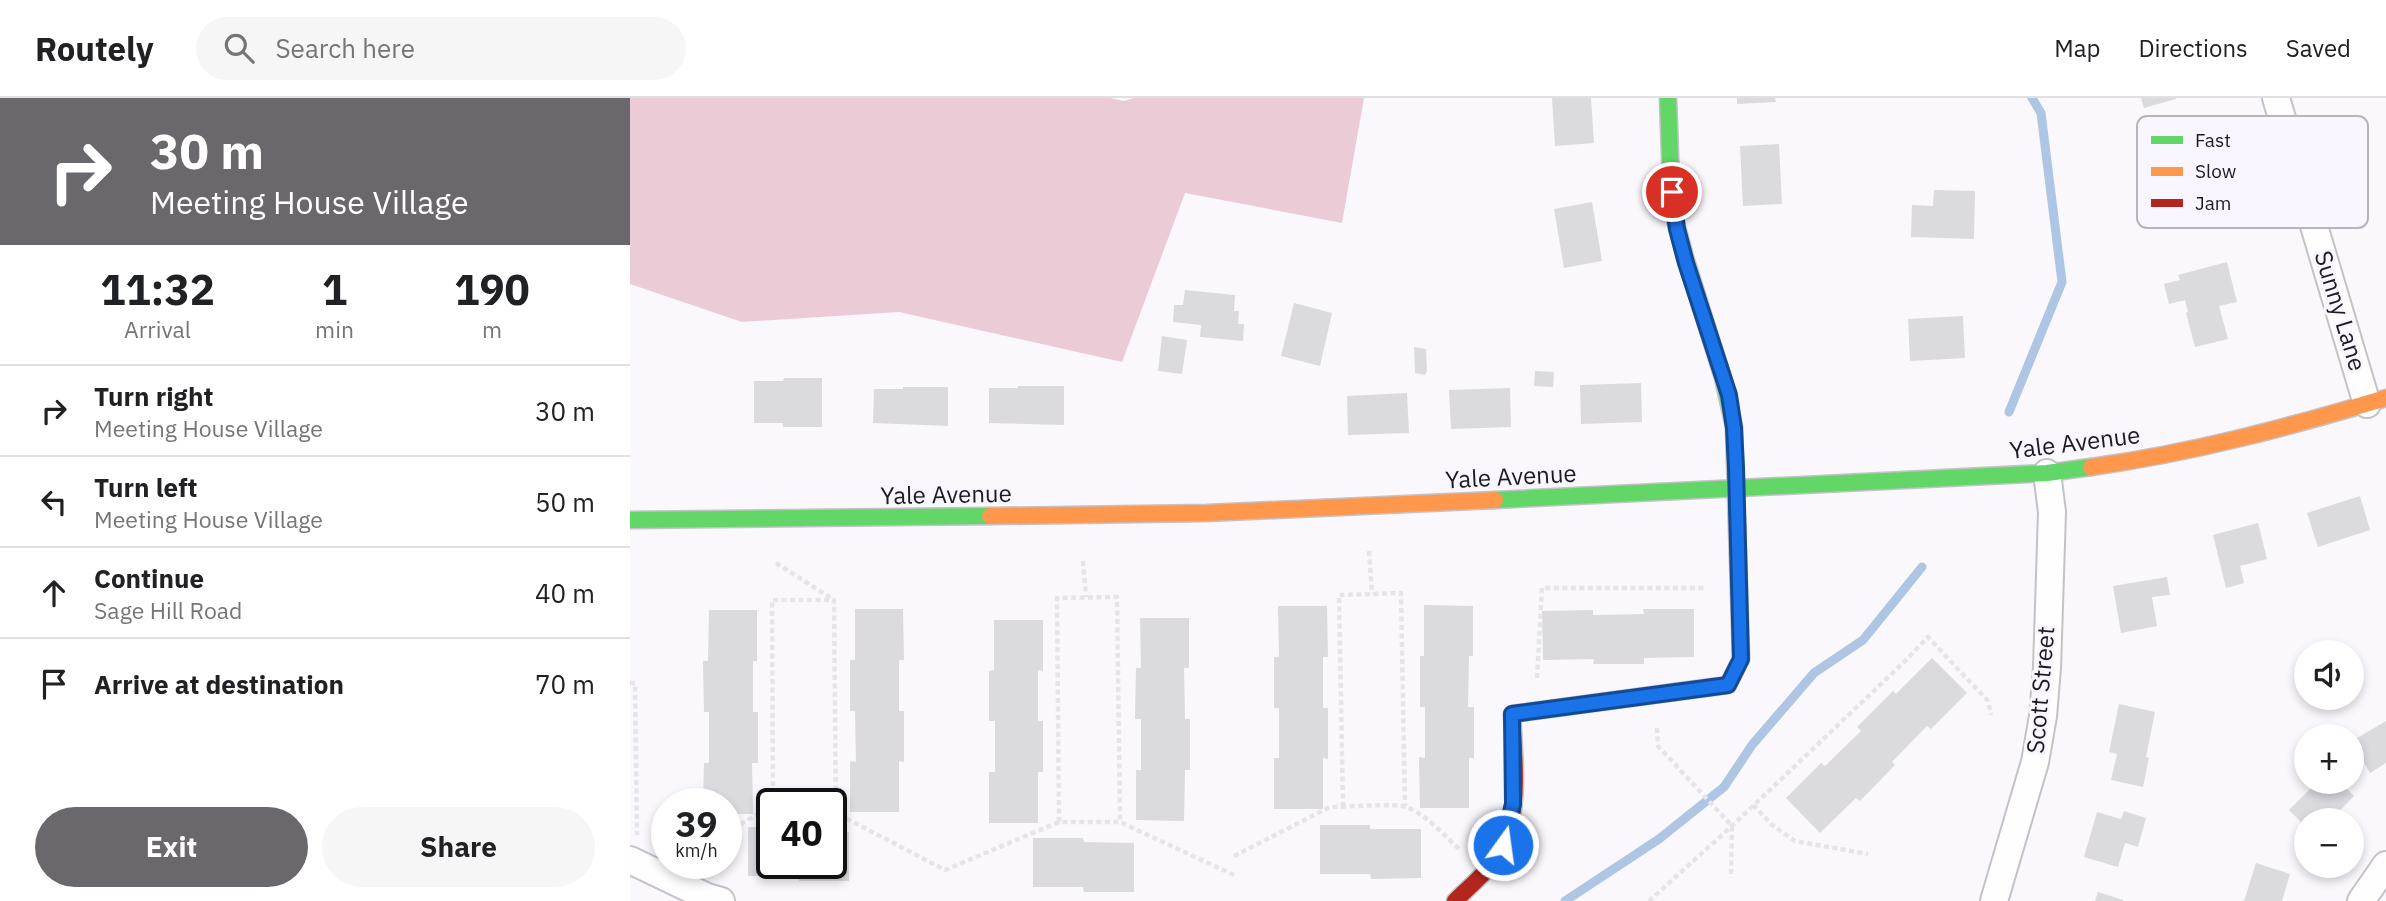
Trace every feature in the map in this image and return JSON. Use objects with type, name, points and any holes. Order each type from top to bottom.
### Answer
[{"type":"main road","points":[[1455,901],[1484,873],[1503,845],[1513,804],[1512,714],[1728,685],[1741,659],[1734,428],[1729,395],[1677,229],[1672,192],[1668,98]]},
{"type":"main road","name":"Yale Avenue","points":[[630,520],[1207,513],[2047,473],[2211,445],[2290,427],[2377,401]]},
{"type":"street","name":"Sunny Lane","points":[[2276,98],[2282,116]]},
{"type":"street","name":"Sunny Lane","points":[[2319,228],[2377,401]]},
{"type":"street","name":"Scott Street","points":[[1994,901],[2035,762],[2043,716],[2052,512],[2047,473]]},
{"type":"street","points":[[634,862],[721,901]]},
{"type":"street","points":[[2361,901],[2386,865]]},
{"type":"path","points":[[1369,551],[1372,594]]},
{"type":"path","points":[[1083,561],[1086,597]]},
{"type":"path","points":[[776,563],[834,600]]},
{"type":"path","points":[[1538,710],[1537,665],[1542,588],[1739,588]]},
{"type":"path","points":[[1343,807],[1339,595],[1401,593],[1405,806]]},
{"type":"path","points":[[1059,822],[1057,598],[1086,597],[1117,597],[1120,822]]},
{"type":"path","points":[[773,788],[772,600],[834,600]]},
{"type":"path","points":[[834,600],[834,788]]},
{"type":"path","points":[[1648,901],[1732,826],[1901,666],[1928,637],[1988,701],[1991,716]]},
{"type":"path","points":[[630,683],[635,683],[634,862]]},
{"type":"path","points":[[1655,696],[1658,746],[1732,826],[1731,877]]},
{"type":"path","points":[[1753,805],[1772,825],[1795,841],[1868,854]]},
{"type":"path","points":[[1234,856],[1330,807],[1405,806],[1435,826],[1484,873]]},
{"type":"path","points":[[847,820],[945,870],[1059,822],[1120,822],[1234,875]]},
{"type":"shaded area","points":[[630,98],[1111,98],[1124,101],[1134,98],[1364,98],[1342,223],[1185,193],[1122,362],[899,312],[742,322],[630,284]]},
{"type":"building","points":[[1552,98],[1591,98],[1594,143],[1555,146]]},
{"type":"building","points":[[1737,98],[1775,98],[1776,102],[1737,104]]},
{"type":"building","points":[[2141,98],[2176,98],[2176,99],[2144,108]]},
{"type":"building","points":[[1779,144],[1782,204],[1743,206],[1740,146]]},
{"type":"building","points":[[1934,190],[1975,191],[1974,239],[1911,237],[1912,205],[1933,206]]},
{"type":"building","points":[[1592,202],[1602,261],[1564,268],[1554,209]]},
{"type":"building","points":[[2227,262],[2237,302],[2219,306],[2228,339],[2195,347],[2185,300],[2169,304],[2164,284],[2180,280],[2178,275]]},
{"type":"building","points":[[1185,290],[1235,295],[1234,311],[1239,311],[1238,324],[1244,324],[1243,341],[1200,337],[1201,325],[1173,322],[1174,305],[1183,305]]},
{"type":"building","points":[[1294,303],[1332,313],[1320,366],[1281,356]]},
{"type":"building","points":[[1963,316],[1965,358],[1910,361],[1908,319]]},
{"type":"building","points":[[1162,336],[1187,340],[1182,374],[1158,371]]},
{"type":"building","points":[[1414,347],[1426,349],[1425,375],[1415,373]]},
{"type":"building","points":[[1535,371],[1554,372],[1553,387],[1534,386]]},
{"type":"building","points":[[784,378],[822,378],[822,427],[783,427],[783,423],[754,423],[754,381],[783,381]]},
{"type":"building","points":[[1641,383],[1642,422],[1581,424],[1580,385]]},
{"type":"building","points":[[1064,386],[1064,425],[989,423],[989,388]]},
{"type":"building","points":[[948,387],[948,426],[873,423],[874,389]]},
{"type":"building","points":[[1510,388],[1511,427],[1451,429],[1449,390]]},
{"type":"building","points":[[1407,393],[1409,433],[1348,435],[1347,396]]},
{"type":"building","points":[[2360,496],[2370,530],[2318,547],[2307,513]]},
{"type":"building","points":[[2258,523],[2267,559],[2240,566],[2244,583],[2226,588],[2213,535]]},
{"type":"building","points":[[2167,577],[2170,595],[2152,597],[2157,626],[2121,633],[2113,586]]},
{"type":"building","points":[[1424,605],[1473,606],[1473,656],[1469,656],[1468,707],[1474,707],[1474,758],[1469,758],[1469,808],[1420,808],[1419,757],[1425,758],[1425,707],[1420,707]]},
{"type":"building","points":[[1278,606],[1327,606],[1328,657],[1323,657],[1323,708],[1328,708],[1328,759],[1323,758],[1323,809],[1274,809],[1274,758],[1279,758],[1279,708],[1274,708],[1274,657],[1279,657]]},
{"type":"building","points":[[855,609],[903,609],[904,660],[899,660],[899,711],[904,711],[904,762],[899,761],[899,812],[850,812],[850,761],[856,762],[855,711],[850,711],[850,660],[855,660]]},
{"type":"building","points":[[1643,609],[1694,609],[1694,657],[1644,658],[1644,664],[1593,664],[1594,659],[1543,660],[1542,611],[1593,610],[1593,615],[1644,614]]},
{"type":"building","points":[[709,610],[757,610],[753,712],[758,712],[758,763],[752,763],[753,814],[742,814],[742,788],[703,788],[704,763],[709,763],[709,712],[704,712],[703,661],[708,661]]},
{"type":"building","points":[[1140,618],[1189,618],[1189,668],[1184,668],[1185,719],[1190,719],[1190,770],[1185,770],[1184,821],[1136,820],[1136,770],[1141,770],[1141,719],[1135,719],[1136,668],[1141,668]]},
{"type":"building","points":[[994,620],[1043,620],[1043,671],[1038,670],[1038,721],[1043,721],[1043,772],[1038,772],[1038,823],[989,823],[989,772],[995,772],[995,721],[989,721],[989,671],[994,670]]},
{"type":"building","points":[[1932,658],[1967,693],[1931,729],[1927,726],[1892,762],[1895,765],[1860,801],[1856,798],[1820,833],[1786,798],[1821,763],[1825,766],[1861,731],[1857,727],[1893,691],[1896,694]]},
{"type":"building","points":[[2119,704],[2155,712],[2143,787],[2111,780],[2117,754],[2109,752]]},
{"type":"building","points":[[2386,721],[2386,763],[2370,773],[2364,762],[2364,734]]},
{"type":"building","points":[[2305,794],[2354,796],[2342,808],[2294,808],[2294,815],[2289,810]]},
{"type":"building","points":[[2124,811],[2146,818],[2138,847],[2125,843],[2118,867],[2084,857],[2097,812],[2121,819]]},
{"type":"building","points":[[1320,825],[1421,829],[1421,878],[1371,879],[1370,874],[1320,874]]},
{"type":"building","points":[[748,827],[756,827],[756,876],[748,876]]},
{"type":"building","points":[[849,832],[849,881],[799,881],[847,879]]},
{"type":"building","points":[[1033,838],[1083,838],[1084,842],[1134,843],[1134,892],[1084,892],[1083,887],[1033,887]]},
{"type":"building","points":[[2256,863],[2290,874],[2282,901],[2244,901]]},
{"type":"building","points":[[2098,892],[2123,900],[2123,901],[2095,901]]},
{"type":"waterway","points":[[2009,412],[2062,282],[2041,113],[2032,98]]},
{"type":"waterway","points":[[1565,901],[1659,839],[1724,787],[1752,745],[1814,673],[1863,640],[1922,567]]},
{"type":"traffic: fast","points":[[1668,98],[1674,216],[1723,378],[1734,427],[1741,659],[1728,685],[1675,692]]},
{"type":"traffic: fast","points":[[1495,500],[2047,473],[2091,467]]},
{"type":"traffic: fast","points":[[630,520],[990,516]]},
{"type":"traffic: slow","points":[[2091,467],[2240,438],[2386,398]]},
{"type":"traffic: slow","points":[[990,516],[1207,513],[1495,500]]},
{"type":"traffic: jam","points":[[1455,901],[1490,866],[1499,853],[1511,821],[1515,785],[1512,714],[1675,692]]},
{"type":"route","points":[[1503,845],[1513,804],[1512,714],[1728,685],[1741,659],[1734,428],[1729,395],[1677,229],[1672,192]]}]
